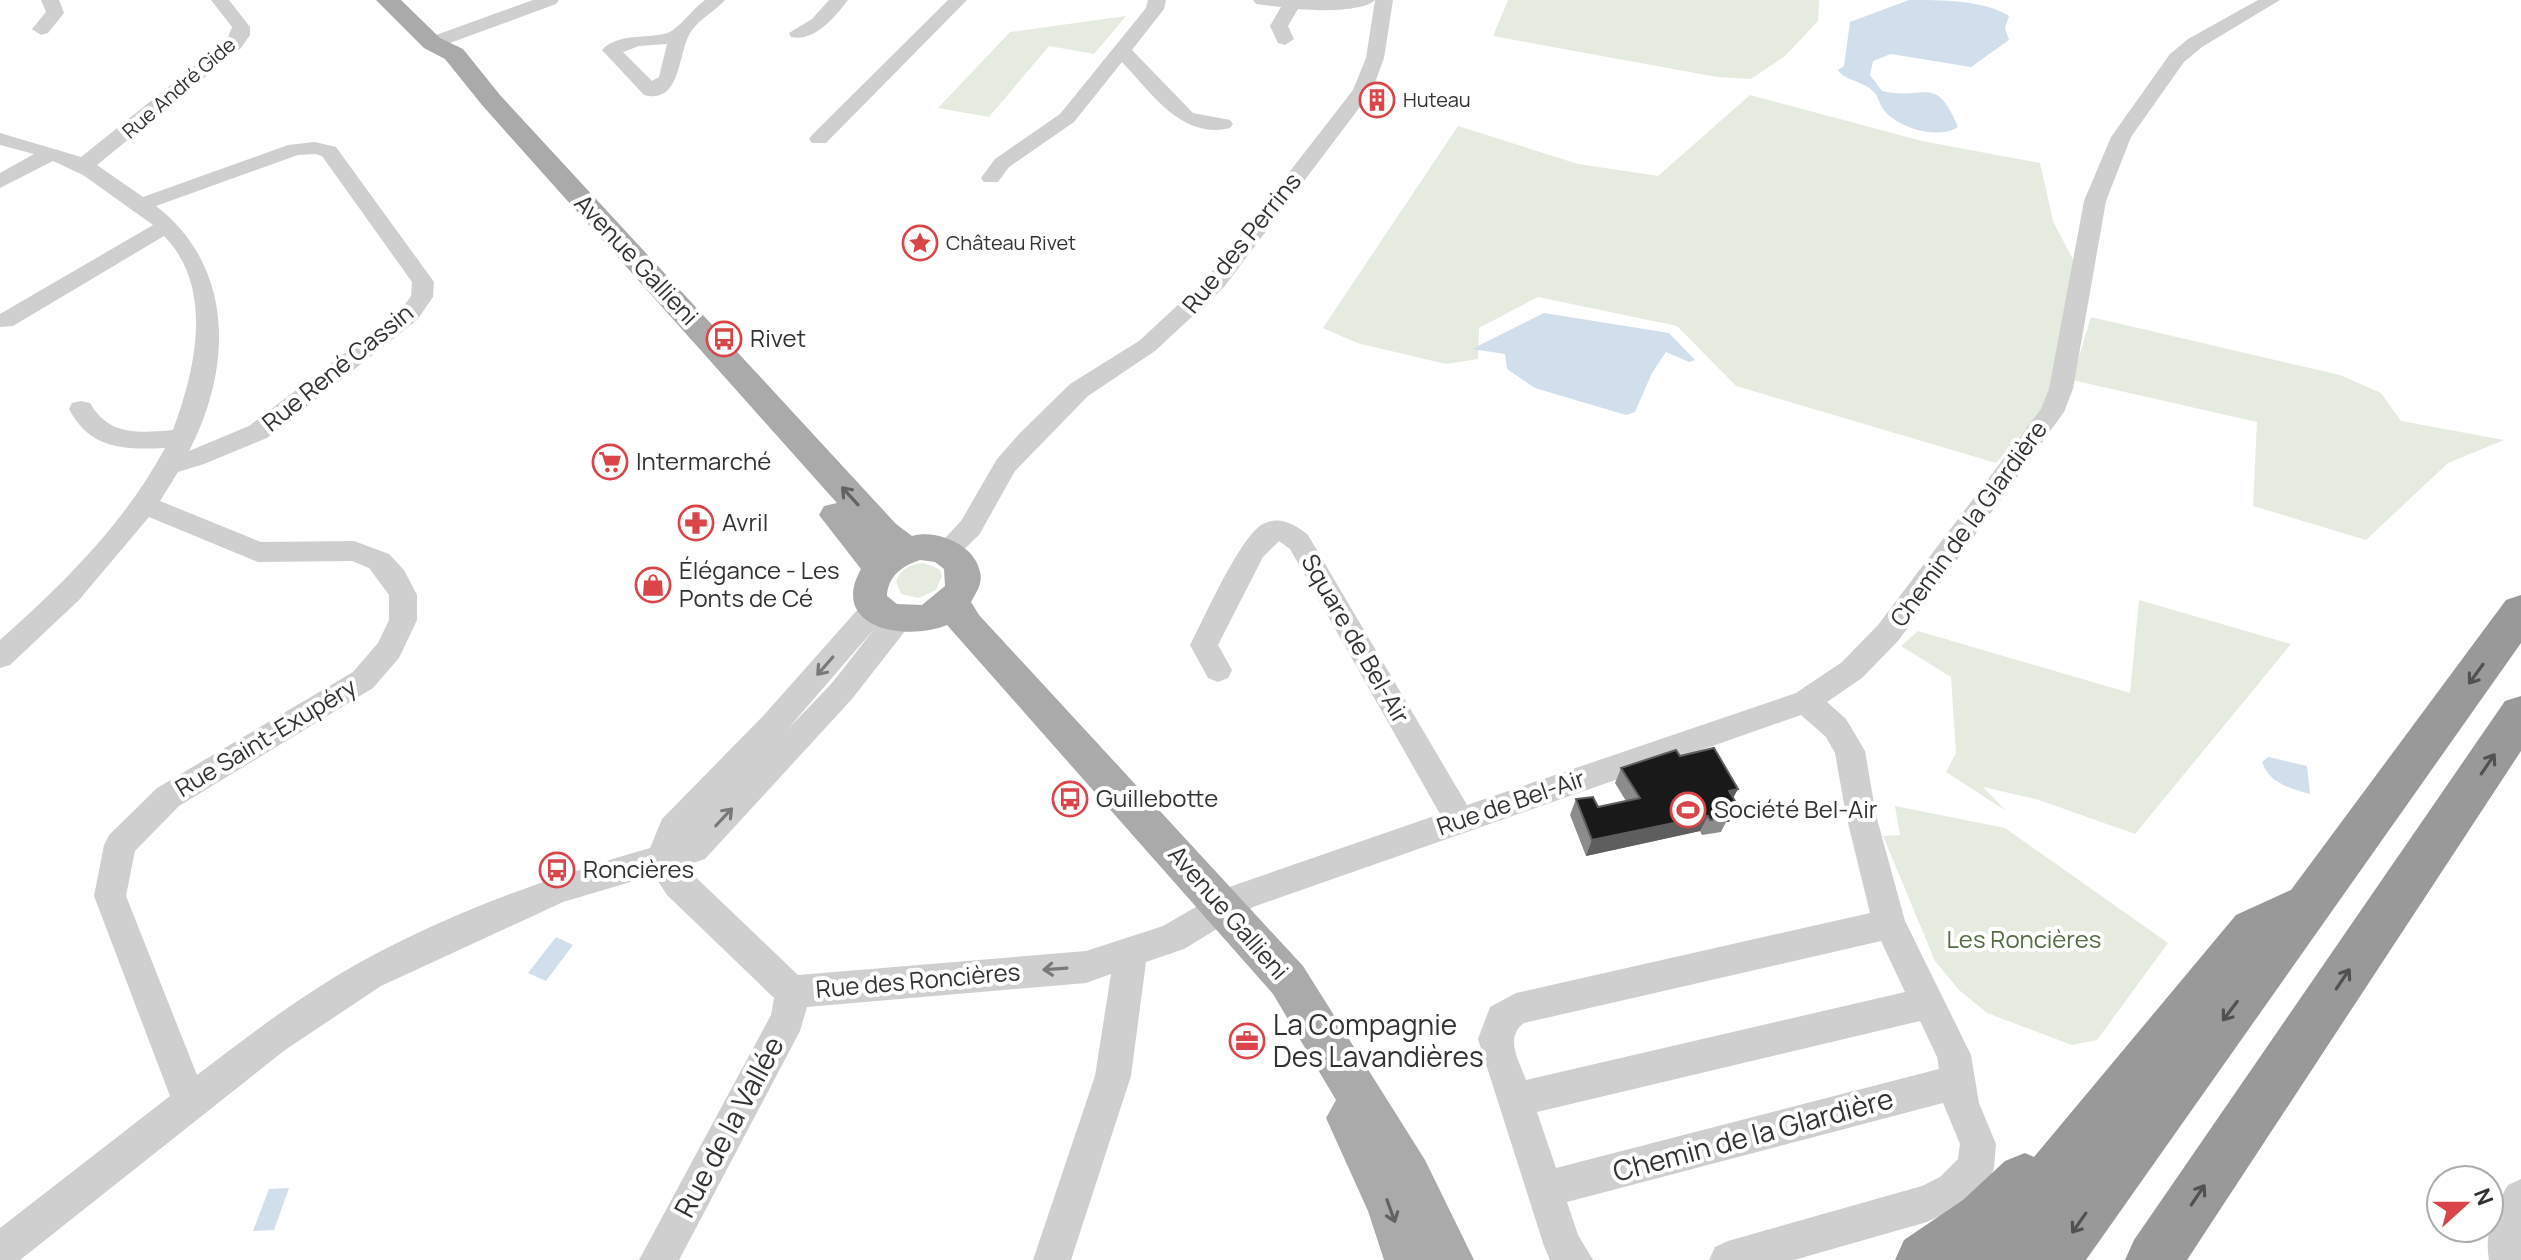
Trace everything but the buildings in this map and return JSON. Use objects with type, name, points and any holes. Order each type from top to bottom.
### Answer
[{"type":"highway","points":[[2052,1260],[2521,611]]},
{"type":"highway","points":[[2154,1260],[2521,714]]},
{"type":"highway","points":[[1988,1260],[2253,931],[2311,904]]},
{"type":"highway","points":[[1924,1260],[1983,1220],[2115,1099]]},
{"type":"main road","name":"Avenue Gallieni","points":[[388,0],[432,43],[454,54],[501,112],[884,533],[892,558]]},
{"type":"main road","name":"Avenue Gallieni","points":[[402,0],[427,28],[439,59],[465,90],[654,302],[892,558]]},
{"type":"main road","points":[[933,547],[946,551],[957,558],[965,580],[915,611],[870,597],[869,586],[892,558],[933,547]]},
{"type":"main road","name":"Avenue Gallieni","points":[[915,611],[1288,980],[1408,1177],[1450,1260]]},
{"type":"main road","name":"Avenue Gallieni","points":[[1219,912],[1317,1058],[1390,1206],[1408,1260]]},
{"type":"street","points":[[41,29],[55,13],[50,0]]},
{"type":"street","name":"Rue André Gide","points":[[83,166],[234,44],[241,35],[241,27],[220,0]]},
{"type":"street","points":[[432,43],[550,0]]},
{"type":"street","points":[[676,37],[685,23],[716,0]]},
{"type":"street","points":[[798,33],[818,23],[839,0]]},
{"type":"street","points":[[819,139],[958,0]]},
{"type":"street","points":[[991,178],[1002,163],[1067,118],[1155,9],[1157,0]]},
{"type":"street","points":[[1262,0],[1291,5],[1384,0]]},
{"type":"street","name":"Rue des Perrins","points":[[946,551],[970,528],[1006,465],[1028,440],[1079,390],[1147,346],[1216,282],[1362,91],[1375,58],[1384,0]]},
{"type":"street","name":"Chemin de la Glardière","points":[[1806,701],[1852,670],[1888,633],[2052,412],[2061,389],[2095,201],[2121,137],[2177,58],[2195,43],[2271,0]]},
{"type":"street","points":[[1285,39],[1279,26],[1291,5]]},
{"type":"street","points":[[1122,51],[1186,117],[1198,122],[1223,124]]},
{"type":"street","points":[[0,139],[51,153],[83,166],[142,204],[168,225],[203,277],[210,319],[199,399],[172,464],[116,543],[76,588],[0,657]]},
{"type":"street","name":"Rue René Cassin","points":[[142,204],[295,149],[329,151],[423,282],[422,297],[409,315],[258,432],[172,464]]},
{"type":"street","points":[[0,182],[51,153]]},
{"type":"street","points":[[5,321],[168,225]]},
{"type":"street","points":[[81,409],[93,427],[122,437],[147,441],[182,438]]},
{"type":"street","name":"Rue Saint-Exupéry","points":[[142,506],[169,513],[258,552],[354,551],[379,561],[394,577],[403,595],[403,620],[389,650],[363,680],[168,797],[120,845],[110,896],[190,1101]]},
{"type":"street","name":"Square de Bel-Air","points":[[1218,670],[1204,645],[1253,551],[1271,531],[1285,531],[1299,542],[1460,821]]},
{"type":"street","points":[[0,1252],[273,1038],[369,975],[558,889],[694,849],[915,611]]},
{"type":"street","points":[[1728,1260],[1927,1203],[1953,1190],[1976,1168],[1978,1144],[1961,1103],[1954,1055],[1889,924],[1861,815],[1850,751],[1836,728],[1806,701]]},
{"type":"street","name":"Rue de Bel-Air","points":[[1219,912],[1258,891],[1806,701]]},
{"type":"street","name":"Rue des Roncières","points":[[661,859],[678,885],[792,992],[1086,967],[1172,938],[1219,912]]},
{"type":"street","points":[[1574,1260],[1563,1246],[1495,1039],[1502,1019],[1516,1009],[1889,924]]},
{"type":"street","points":[[1052,1260],[1113,1076],[1131,952]]},
{"type":"street","name":"Rue de la Vallée","points":[[658,1260],[788,1019],[792,992]]},
{"type":"street","points":[[1515,1100],[1929,1003]]},
{"type":"street","name":"Chemin de la Glardière","points":[[1546,1189],[1959,1081]]},
{"type":"street","points":[[2508,1260],[2506,1233],[2521,1198]]},
{"type":"green space","points":[[1508,0],[1819,0],[1818,21],[1785,56],[1751,79],[1717,77],[1493,36]]},
{"type":"green space","points":[[1126,16],[1094,54],[1049,46],[989,117],[938,108],[1010,32]]},
{"type":"green space","points":[[1750,95],[1922,141],[2040,163],[2053,221],[2082,277],[2061,389],[1996,463],[1736,386],[1677,326],[1538,297],[1479,328],[1478,359],[1446,364],[1357,343],[1323,328],[1458,126],[1578,164],[1658,176]]},
{"type":"green space","points":[[2091,317],[2340,375],[2381,393],[2401,421],[2504,440],[2448,463],[2366,540],[2253,506],[2257,422],[2072,380]]},
{"type":"green space","points":[[924,563],[939,569],[942,576],[936,590],[918,598],[901,594],[896,581],[901,573],[911,566]]},
{"type":"green space","points":[[2139,600],[2291,644],[2135,834],[2039,800],[1983,787],[2006,811],[1946,772],[1956,753],[1951,677],[1901,646],[1918,631],[2130,693]]},
{"type":"green space","name":"Les Roncières","points":[[1895,806],[2005,828],[2168,943],[2097,1040],[2072,1045],[1987,1013],[1959,990],[1935,961],[1883,836],[1900,835]]},
{"type":"water","points":[[1909,0],[1975,4],[2009,16],[2005,28],[2009,40],[1971,67],[1891,54],[1873,61],[1870,75],[1882,91],[1928,92],[1943,100],[1958,127],[1950,131],[1929,132],[1898,122],[1883,109],[1870,88],[1845,77],[1838,70],[1844,66],[1850,22]]},
{"type":"water","points":[[1544,313],[1669,333],[1695,360],[1689,362],[1666,352],[1652,373],[1635,412],[1626,415],[1535,388],[1507,369],[1505,354],[1472,349]]},
{"type":"water","points":[[2268,757],[2307,766],[2310,794],[2275,780],[2262,762]]},
{"type":"water","points":[[556,937],[573,945],[546,981],[528,973]]},
{"type":"water","points":[[289,1188],[274,1230],[253,1231],[269,1189]]},
{"type":"place","name":"Huteau","points":[[1377,100]]},
{"type":"place","name":"Château Rivet","points":[[920,243]]},
{"type":"place","name":"Rivet","points":[[724,339]]},
{"type":"place","name":"Intermarché","points":[[610,462]]},
{"type":"place","name":"Avril","points":[[696,523]]},
{"type":"place","name":"Élégance - Les Ponts de Cé","points":[[653,585]]},
{"type":"place","name":"Guillebotte","points":[[1070,799]]},
{"type":"place","name":"Société Bel-Air","points":[[1688,810]]},
{"type":"place","name":"Roncières","points":[[557,870]]},
{"type":"place","name":"La Compagnie Des Lavandières","points":[[1247,1041]]}]
